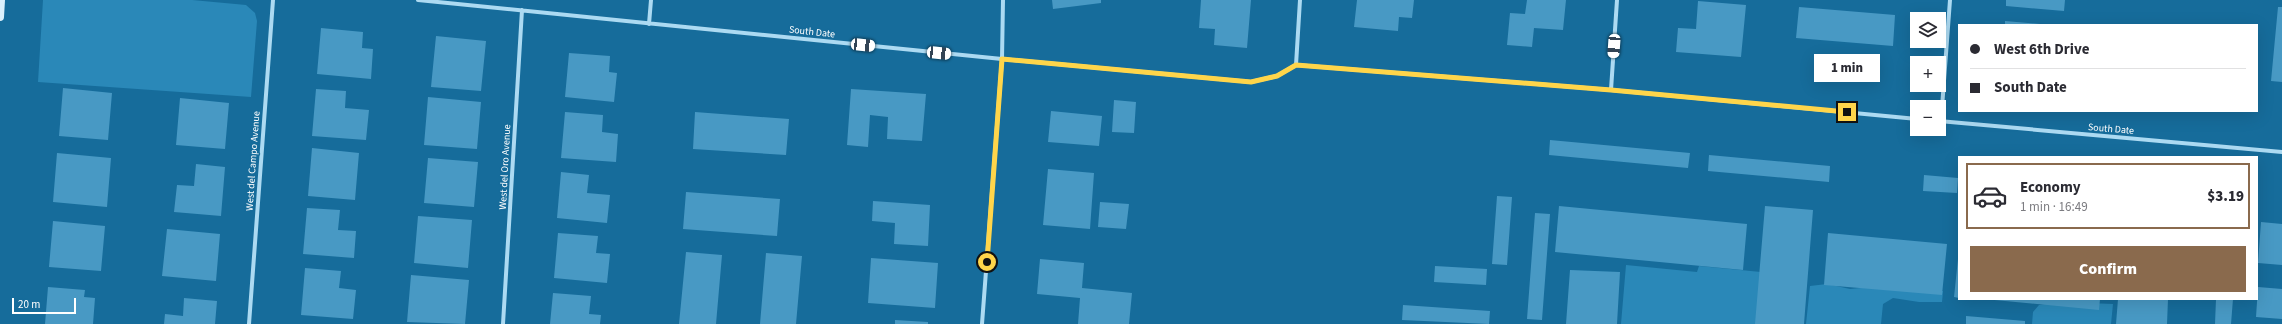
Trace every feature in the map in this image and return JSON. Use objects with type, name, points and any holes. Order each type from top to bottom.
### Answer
[{"type":"street","points":[[0,17],[1,0]]},
{"type":"street","name":"West del Campo Avenue","points":[[249,324],[273,0]]},
{"type":"street","name":"South Date","points":[[418,0],[1002,59],[1251,82],[1277,76],[1296,65]]},
{"type":"street","points":[[649,24],[651,0]]},
{"type":"street","points":[[982,324],[1002,59],[1003,0]]},
{"type":"street","points":[[1300,0],[1296,65],[1611,90],[1910,118]]},
{"type":"street","points":[[1611,90],[1617,0]]},
{"type":"street","points":[[1942,100],[1950,0]]},
{"type":"street","name":"West del Oro Avenue","points":[[503,324],[522,10]]},
{"type":"street","name":"South Date","points":[[1946,122],[2282,152]]},
{"type":"shaded area","points":[[43,0],[192,0],[246,5],[255,13],[257,21],[251,97],[38,82]]},
{"type":"shaded area","points":[[1626,265],[1697,272],[1699,266],[1761,272],[1757,324],[1621,324]]},
{"type":"shaded area","points":[[1827,284],[1850,289],[1871,287],[1943,291],[1942,302],[1919,302],[1893,298],[1883,304],[1881,324],[1806,324],[1810,286]]},
{"type":"shaded area","points":[[2060,302],[2113,304],[2111,324],[2032,324],[2033,312],[2039,305]]},
{"type":"building","points":[[1052,0],[1101,0],[1101,3],[1053,9]]},
{"type":"building","points":[[1201,0],[1251,0],[1247,48],[1214,45],[1215,29],[1199,28]]},
{"type":"building","points":[[1357,0],[1414,0],[1412,18],[1399,17],[1398,31],[1354,27]]},
{"type":"building","points":[[1527,0],[1566,0],[1563,30],[1534,28],[1532,47],[1507,45],[1510,13],[1525,14]]},
{"type":"building","points":[[2006,0],[2065,0],[2064,11],[2006,6]]},
{"type":"building","points":[[1698,1],[1746,5],[1741,57],[1676,52],[1678,28],[1696,29]]},
{"type":"building","points":[[1799,7],[1895,15],[1893,46],[1796,38]]},
{"type":"building","points":[[2278,7],[2282,7],[2282,82],[2271,81]]},
{"type":"building","points":[[2005,21],[2040,24],[2005,24]]},
{"type":"building","points":[[321,28],[363,32],[362,48],[373,49],[371,79],[317,74]]},
{"type":"building","points":[[436,36],[486,41],[481,91],[431,87]]},
{"type":"building","points":[[569,53],[610,56],[609,72],[617,73],[614,102],[565,97]]},
{"type":"building","points":[[63,88],[112,93],[108,140],[59,136]]},
{"type":"building","points":[[316,89],[346,91],[345,108],[369,110],[366,140],[312,136]]},
{"type":"building","points":[[851,89],[926,94],[922,141],[887,139],[888,117],[870,115],[868,147],[847,145]]},
{"type":"building","points":[[428,97],[481,102],[477,149],[424,145]]},
{"type":"building","points":[[180,98],[229,103],[225,149],[176,145]]},
{"type":"building","points":[[1114,100],[1136,102],[1134,133],[1112,132]]},
{"type":"building","points":[[1051,111],[1102,116],[1099,146],[1048,142]]},
{"type":"building","points":[[565,112],[603,115],[602,132],[618,134],[616,162],[561,158]]},
{"type":"building","points":[[695,112],[789,119],[786,155],[693,149]]},
{"type":"building","points":[[1550,140],[1690,153],[1688,168],[1549,155]]},
{"type":"building","points":[[312,148],[359,153],[355,200],[308,196]]},
{"type":"building","points":[[57,153],[111,158],[107,207],[53,202]]},
{"type":"building","points":[[1709,155],[1830,166],[1829,182],[1708,171]]},
{"type":"building","points":[[428,158],[478,162],[474,207],[424,203]]},
{"type":"building","points":[[196,164],[225,167],[221,216],[174,212],[177,185],[194,186]]},
{"type":"building","points":[[1048,169],[1094,173],[1090,229],[1043,225]]},
{"type":"building","points":[[561,172],[589,175],[587,193],[610,195],[607,223],[557,218]]},
{"type":"building","points":[[1924,175],[1958,178],[1957,193],[1923,191]]},
{"type":"building","points":[[686,192],[780,199],[777,236],[683,229]]},
{"type":"building","points":[[1497,196],[1512,197],[1507,265],[1492,264]]},
{"type":"building","points":[[873,201],[930,205],[928,246],[894,244],[895,223],[872,221]]},
{"type":"building","points":[[1100,202],[1129,204],[1126,229],[1098,227]]},
{"type":"building","points":[[1559,206],[1747,224],[1743,270],[1555,252]]},
{"type":"building","points":[[1765,206],[1813,210],[1804,324],[1755,324]]},
{"type":"building","points":[[307,208],[340,210],[338,230],[356,231],[354,258],[303,254]]},
{"type":"building","points":[[1535,213],[1550,214],[1542,320],[1527,319]]},
{"type":"building","points":[[418,216],[472,220],[468,268],[414,263]]},
{"type":"building","points":[[53,221],[105,226],[101,271],[49,267]]},
{"type":"building","points":[[2261,222],[2282,224],[2282,265],[2258,263]]},
{"type":"building","points":[[167,229],[220,234],[216,281],[162,276]]},
{"type":"building","points":[[558,233],[598,236],[596,253],[610,254],[607,283],[554,278]]},
{"type":"building","points":[[1828,233],[1947,244],[1942,295],[1824,285]]},
{"type":"building","points":[[686,252],[722,255],[716,324],[679,324]]},
{"type":"building","points":[[766,253],[802,256],[796,324],[760,324]]},
{"type":"building","points":[[871,258],[938,263],[935,308],[868,303]]},
{"type":"building","points":[[1040,259],[1084,263],[1082,288],[1132,293],[1129,324],[1078,324],[1080,298],[1037,294]]},
{"type":"building","points":[[1958,259],[1958,298],[1954,297]]},
{"type":"building","points":[[1435,266],[1487,269],[1486,285],[1434,282]]},
{"type":"building","points":[[305,268],[341,271],[339,288],[356,290],[353,319],[301,315]]},
{"type":"building","points":[[1570,270],[1620,272],[1617,324],[1566,324]]},
{"type":"building","points":[[411,275],[469,280],[465,324],[407,322]]},
{"type":"building","points":[[48,287],[85,290],[84,297],[95,298],[93,324],[45,324]]},
{"type":"building","points":[[2258,287],[2282,289],[2282,319],[2256,317]]},
{"type":"building","points":[[553,293],[591,296],[589,314],[601,315],[600,324],[550,324]]},
{"type":"building","points":[[184,298],[217,301],[215,324],[164,324],[165,314],[183,316]]},
{"type":"building","points":[[1994,300],[2100,300],[2099,310]]},
{"type":"building","points":[[2118,300],[2168,300],[2167,324],[2116,324]]},
{"type":"building","points":[[2216,300],[2233,300],[2231,324],[2215,324]]},
{"type":"building","points":[[1403,305],[1490,311],[1489,324],[1402,320]]},
{"type":"building","points":[[1966,316],[2025,321],[2025,324],[1966,324]]},
{"type":"building","points":[[895,320],[928,322],[928,324],[895,324]]},
{"type":"route","points":[[987,262],[1002,59],[1251,82],[1277,76],[1296,65],[1611,90],[1847,112]]}]
